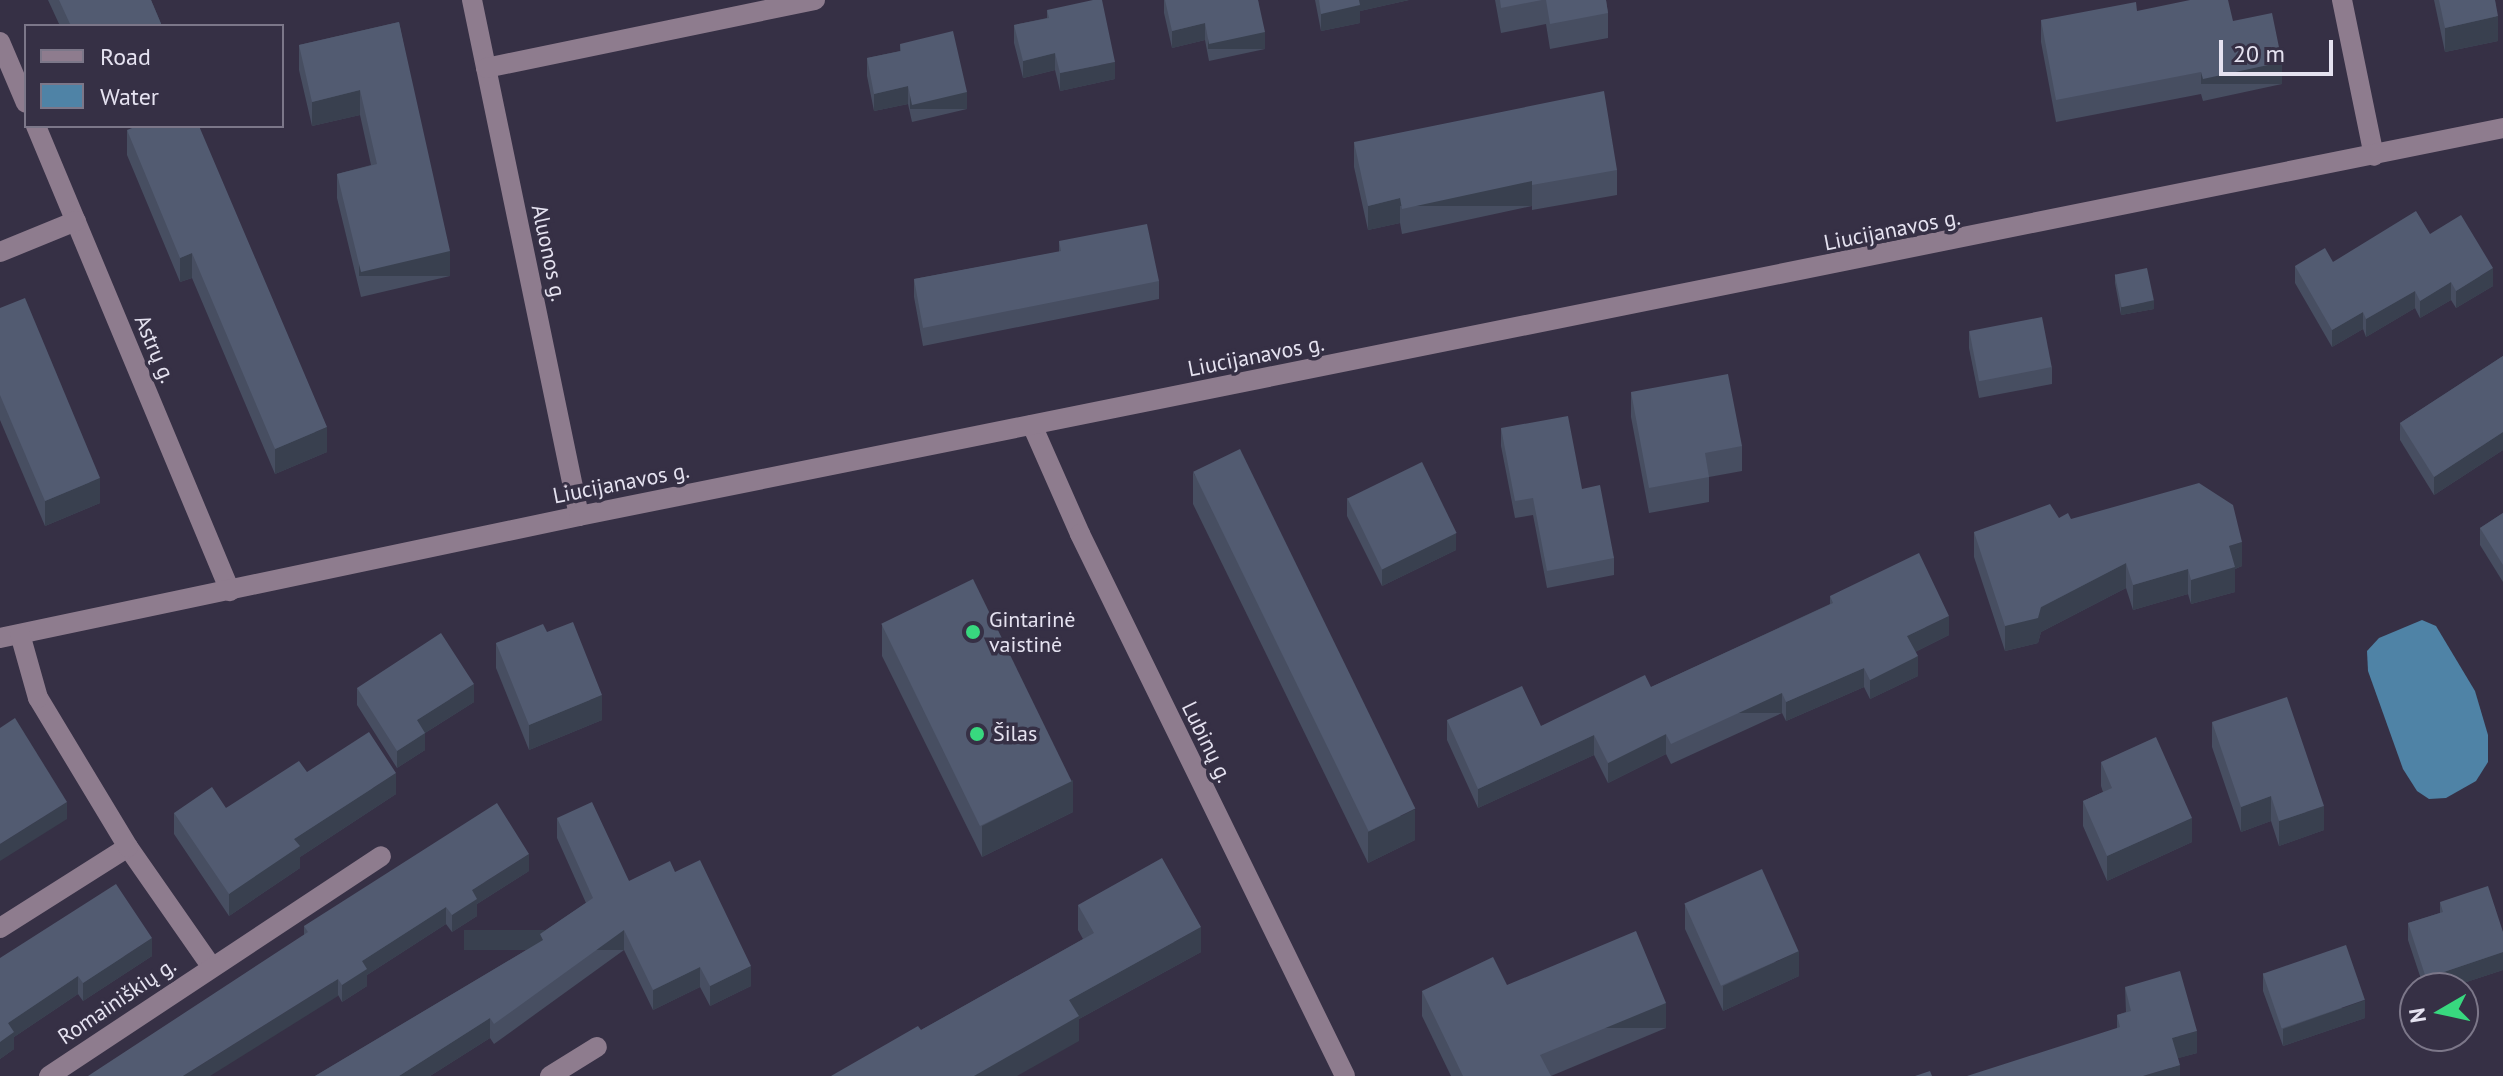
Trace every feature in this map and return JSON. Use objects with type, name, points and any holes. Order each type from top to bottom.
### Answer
[{"type":"street","name":"Aluonos g.","points":[[472,0],[579,516]]},
{"type":"street","points":[[486,68],[815,0]]},
{"type":"street","points":[[2342,0],[2374,156]]},
{"type":"street","points":[[0,42],[24,98]]},
{"type":"street","name":"Astrų g.","points":[[37,128],[230,591]]},
{"type":"street","name":"Liucijanavos g.","points":[[128,847],[38,698],[10,636],[579,516],[2503,128]]},
{"type":"street","points":[[0,252],[76,221]]},
{"type":"street","name":"Lubinų g.","points":[[1032,425],[1100,575],[1345,1076]]},
{"type":"street","points":[[0,928],[128,847]]},
{"type":"street","name":"Romainiškių g.","points":[[49,1076],[211,966],[128,847]]},
{"type":"street","points":[[211,966],[381,856]]},
{"type":"street","points":[[550,1076],[597,1047]]},
{"type":"water","points":[[2422,620],[2436,626],[2475,691],[2488,735],[2488,762],[2476,781],[2446,798],[2429,799],[2417,791],[2403,769],[2368,671],[2367,651],[2379,638]]},
{"type":"building","points":[[59,0],[151,0],[161,24],[70,24]]},
{"type":"building","points":[[1102,0],[1115,62],[1060,73],[1055,53],[1023,61],[1014,25],[1049,18],[1047,10]]},
{"type":"building","points":[[1165,0],[1258,0],[1265,32],[1209,44],[1205,23],[1172,31]]},
{"type":"building","points":[[1319,0],[1359,0],[1360,5],[1321,14]]},
{"type":"building","points":[[1500,0],[1542,0],[1501,8]]},
{"type":"building","points":[[1546,0],[1606,0],[1608,13],[1550,24]]},
{"type":"building","points":[[2190,0],[2228,0],[2233,21],[2272,13],[2282,62],[2203,79],[2201,72],[2056,100],[2041,20],[2136,2],[2137,11]]},
{"type":"building","points":[[2439,0],[2495,0],[2498,16],[2445,28]]},
{"type":"building","points":[[399,22],[450,251],[361,272],[337,174],[377,164],[360,90],[312,102],[299,45]]},
{"type":"building","points":[[953,31],[967,92],[912,105],[908,86],[874,94],[867,58],[901,51],[900,44]]},
{"type":"building","points":[[1604,91],[1617,170],[1532,185],[1532,181],[1402,209],[1400,198],[1368,206],[1354,142]]},
{"type":"building","points":[[200,128],[327,427],[275,449],[192,253],[180,258],[127,130]]},
{"type":"building","points":[[2416,211],[2430,234],[2461,215],[2493,268],[2456,291],[2451,282],[2420,301],[2415,291],[2366,319],[2363,312],[2332,330],[2295,266],[2325,248],[2333,262]]},
{"type":"building","points":[[1147,224],[1159,281],[923,328],[914,279],[1061,251],[1059,241]]},
{"type":"building","points":[[2147,268],[2154,300],[2122,307],[2115,275]]},
{"type":"building","points":[[25,298],[100,478],[45,501],[0,395],[0,308]]},
{"type":"building","points":[[2042,317],[2052,367],[1979,381],[1969,331]]},
{"type":"building","points":[[2503,356],[2503,432],[2434,477],[2400,423]]},
{"type":"building","points":[[1728,374],[1742,446],[1705,453],[1709,477],[1649,488],[1631,392]]},
{"type":"building","points":[[1568,416],[1582,489],[1600,485],[1614,558],[1547,571],[1533,498],[1515,501],[1501,428]]},
{"type":"building","points":[[1240,449],[1415,809],[1369,831],[1193,472]]},
{"type":"building","points":[[1422,462],[1457,533],[1382,569],[1347,498]]},
{"type":"building","points":[[2199,483],[2233,505],[2242,542],[2229,546],[2235,567],[2191,580],[2188,569],[2133,585],[2126,563],[2041,607],[2038,618],[2005,626],[1974,532],[2050,504],[2059,518],[2068,513],[2071,519]]},
{"type":"building","points":[[2503,513],[2503,565],[2480,528]]},
{"type":"building","points":[[1919,553],[1949,616],[1907,636],[1918,656],[1870,680],[1864,668],[1786,702],[1782,693],[1671,744],[1666,734],[1608,763],[1594,735],[1478,789],[1447,720],[1522,686],[1541,726],[1645,675],[1651,687],[1833,603],[1830,596]]},
{"type":"building","name":"Šilas","points":[[973,579],[1072,781],[980,826],[881,624]]},
{"type":"building","points":[[573,622],[602,695],[529,725],[496,643],[543,624],[547,632]]},
{"type":"building","points":[[441,633],[474,684],[417,720],[425,733],[397,751],[357,688]]},
{"type":"building","points":[[2287,697],[2324,806],[2279,821],[2271,796],[2241,807],[2212,722]]},
{"type":"building","points":[[15,718],[67,802],[0,844],[0,728]]},
{"type":"building","points":[[369,732],[396,773],[294,839],[300,846],[229,894],[174,813],[212,787],[226,808],[299,761],[307,772]]},
{"type":"building","points":[[2156,737],[2192,818],[2107,856],[2083,801],[2112,788],[2101,762]]},
{"type":"building","points":[[592,802],[629,881],[670,861],[675,872],[700,860],[751,966],[710,986],[700,967],[653,990],[624,930],[494,1024],[490,1018],[399,1076],[315,1076],[543,940],[540,934],[593,898],[557,818]]},
{"type":"building","points":[[497,803],[529,854],[472,890],[477,899],[452,915],[446,907],[362,961],[367,969],[342,985],[338,979],[183,1076],[88,1076],[308,932],[304,926]]},
{"type":"building","points":[[1162,858],[1201,927],[1069,1000],[1079,1016],[974,1076],[831,1076],[918,1026],[921,1030],[1094,933],[1078,905]]},
{"type":"building","points":[[1762,869],[1799,951],[1721,986],[1684,904]]},
{"type":"building","points":[[116,884],[152,938],[83,983],[78,976],[8,1023],[14,1032],[0,1042],[0,958]]},
{"type":"building","points":[[2488,886],[2503,932],[2503,952],[2444,972],[2424,972],[2408,923],[2443,912],[2440,902]]},
{"type":"building","points":[[1636,931],[1666,1003],[1540,1055],[1551,1076],[1463,1076],[1422,991],[1493,957],[1507,985]]},
{"type":"building","points":[[2346,945],[2365,1000],[2282,1028],[2263,974]]},
{"type":"building","points":[[2180,971],[2197,1031],[2172,1038],[2180,1065],[2143,1076],[1967,1076],[2120,1027],[2117,1015],[2131,1011],[2125,987]]},
{"type":"building","points":[[1930,1071],[1932,1076],[1915,1076]]},
{"type":"place","name":"Gintarinė vaistinė","points":[[973,632]]},
{"type":"place","name":"Šilas","points":[[977,734]]}]
